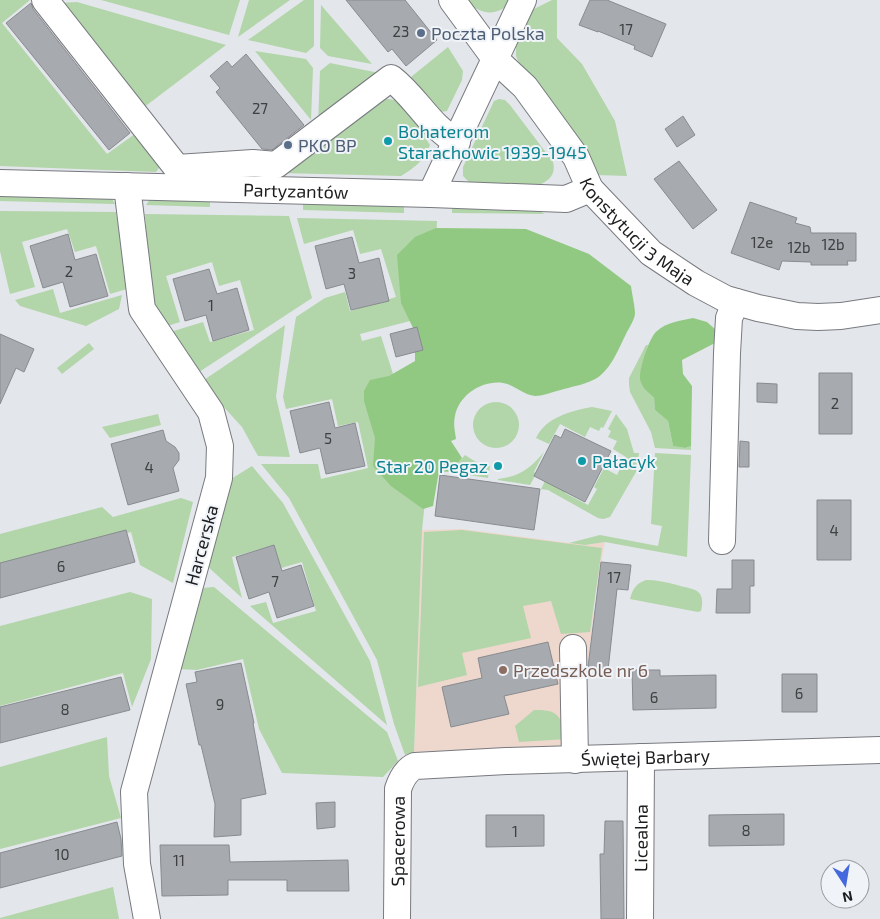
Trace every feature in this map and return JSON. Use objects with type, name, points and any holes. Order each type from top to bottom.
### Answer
[{"type":"street","points":[[45,0],[180,178],[253,164],[276,166],[392,78],[408,93],[433,124],[457,142]]},
{"type":"street","name":"Konstytucji 3 Maja","points":[[452,0],[496,60],[525,86],[576,157],[590,189],[651,253],[696,283],[736,302],[782,313],[811,317],[841,316],[880,310]]},
{"type":"street","points":[[431,194],[524,0]]},
{"type":"street","name":"Partyzantów","points":[[0,183],[128,186],[180,178],[431,194],[566,199],[590,189]]},
{"type":"street","name":"Harcerska","points":[[128,186],[142,309],[211,412],[220,446],[219,478],[134,792],[137,864],[147,919]]},
{"type":"street","points":[[722,541],[729,318],[736,302]]},
{"type":"street","points":[[573,648],[575,760]]},
{"type":"street","name":"Świętej Barbary","points":[[411,768],[420,765],[878,750]]},
{"type":"street","name":"Licealna","points":[[640,919],[641,757]]},
{"type":"street","name":"Spacerowa","points":[[397,919],[398,789],[403,778],[411,768]]},
{"type":"shaded area","name":"Przedszkole nr 6","points":[[462,529],[585,545],[605,542],[595,595],[581,745],[414,752],[422,530]]},
{"type":"green space","points":[[0,0],[30,0],[2,23],[107,154],[139,131],[164,161],[156,172],[0,166]]},
{"type":"green space","points":[[101,0],[240,0],[229,35]]},
{"type":"green space","points":[[249,0],[290,0],[238,37]]},
{"type":"green space","points":[[304,0],[314,0],[314,46],[306,53],[248,40]]},
{"type":"green space","points":[[466,0],[513,0],[508,6],[496,12],[483,12]]},
{"type":"green space","points":[[552,0],[557,0],[557,38],[582,64],[615,121],[627,176],[597,175],[521,68],[516,56],[516,46],[530,11]]},
{"type":"green space","points":[[77,2],[226,45],[143,108],[59,3]]},
{"type":"green space","points":[[321,5],[372,64],[328,56],[320,48]]},
{"type":"green space","points":[[448,47],[463,71],[462,80],[447,111],[440,112],[411,77]]},
{"type":"green space","points":[[255,51],[306,59],[313,68],[311,120]]},
{"type":"green space","points":[[330,63],[379,73],[318,127],[320,71]]},
{"type":"green space","points":[[382,98],[401,101],[428,131],[426,139],[430,145],[422,160],[411,169],[401,176],[282,173]]},
{"type":"green space","points":[[499,99],[505,100],[510,105],[553,162],[553,173],[546,181],[539,185],[471,184],[463,176],[463,167],[494,101]]},
{"type":"green space","points":[[0,195],[111,197],[115,204],[0,201]]},
{"type":"green space","points":[[151,198],[210,200],[210,207],[146,205]]},
{"type":"green space","points":[[303,202],[404,205],[404,213],[303,210]]},
{"type":"green space","points":[[452,207],[530,207],[545,214],[452,213]]},
{"type":"green space","points":[[0,211],[116,212],[127,289],[110,294],[96,246],[75,252],[67,229],[22,242],[35,287],[10,294],[0,251]]},
{"type":"green space","points":[[145,214],[289,216],[312,298],[196,374],[167,333],[203,322],[210,342],[254,330],[240,280],[219,286],[212,262],[166,276],[180,322],[161,328],[151,310]]},
{"type":"green space","points":[[297,218],[437,221],[433,315],[360,334],[362,341],[381,336],[427,482],[422,530],[414,752],[405,755],[394,724],[377,660],[289,498],[261,464],[318,464],[321,479],[368,468],[358,422],[338,426],[332,399],[286,409],[283,397],[296,317],[325,298],[345,292],[350,311],[396,297],[381,249],[360,254],[353,230],[304,244]]},
{"type":"green space","points":[[436,228],[526,229],[589,254],[631,286],[635,313],[632,323],[610,364],[602,374],[593,380],[581,385],[535,396],[503,383],[487,384],[466,396],[457,408],[454,422],[456,439],[451,441],[462,458],[450,472],[439,471],[433,506],[423,509],[391,486],[373,466],[375,438],[364,401],[364,391],[370,380],[389,376],[415,361],[415,332],[401,303],[397,255],[415,237]]},
{"type":"green space","points":[[53,289],[60,313],[122,295],[119,309],[86,326],[20,306],[15,300]]},
{"type":"green space","points":[[693,318],[707,322],[716,330],[715,343],[682,360],[683,374],[692,386],[691,446],[685,448],[673,446],[668,421],[655,410],[654,398],[642,385],[640,375],[648,346],[654,334],[669,324]]},
{"type":"green space","points":[[285,325],[276,397],[290,457],[258,456],[242,427],[201,382]]},
{"type":"green space","points":[[89,343],[94,349],[62,374],[57,368]]},
{"type":"green space","points":[[646,345],[648,345],[641,374],[643,385],[654,398],[655,410],[668,421],[673,446],[685,448],[691,446],[691,450],[655,448],[651,432],[630,392],[629,378]]},
{"type":"green space","points":[[496,402],[509,406],[515,412],[519,425],[515,438],[509,444],[496,448],[483,444],[477,438],[473,425],[477,412],[483,406]]},
{"type":"green space","points":[[592,407],[612,411],[603,428],[601,427],[599,431],[590,427],[585,437],[560,424],[549,444],[536,438],[546,425],[560,416]]},
{"type":"green space","points":[[158,414],[161,425],[110,438],[102,427]]},
{"type":"green space","points":[[616,414],[627,429],[634,453],[639,453],[636,472],[610,517],[598,518],[548,490],[541,489],[546,479],[566,490],[565,493],[588,505],[597,489],[594,487],[604,468],[617,475],[626,457],[613,449],[617,441],[608,437],[611,431],[608,429]]},
{"type":"green space","points":[[544,452],[530,485],[498,480],[524,471]]},
{"type":"green space","points":[[655,453],[691,455],[687,557],[605,542],[585,545],[569,543],[600,535],[658,546],[662,526],[651,524]]},
{"type":"green space","points":[[465,455],[479,464],[490,466],[488,478],[450,472]]},
{"type":"green space","points":[[252,466],[283,503],[370,661],[387,725],[250,606],[266,602],[273,623],[316,611],[302,562],[281,568],[274,545],[232,557],[242,598],[205,564],[231,479]]},
{"type":"green space","points":[[181,498],[193,502],[173,583],[140,565],[131,532],[0,566],[0,534],[102,507],[113,517]]},
{"type":"green space","points":[[462,530],[602,548],[590,632],[561,634],[551,601],[523,606],[531,638],[462,653],[467,675],[418,687],[424,532]]},
{"type":"green space","points":[[646,580],[665,582],[697,591],[702,598],[701,611],[630,599],[635,587]]},
{"type":"green space","points":[[214,587],[387,732],[398,761],[383,777],[282,773],[259,729],[243,659],[197,670],[178,669],[202,588]]},
{"type":"green space","points":[[130,592],[152,599],[151,659],[132,707],[123,673],[0,706],[0,626]]},
{"type":"green space","points":[[534,710],[549,711],[558,716],[567,739],[519,742],[515,726]]},
{"type":"green space","points":[[107,737],[109,776],[121,818],[0,849],[0,767]]},
{"type":"green space","points":[[113,887],[119,919],[0,919],[0,918]]},
{"type":"building","points":[[346,0],[405,0],[437,40],[406,66],[392,49],[388,52]]},
{"type":"building","points":[[590,0],[607,0],[666,24],[652,57],[634,49],[635,46],[579,25]]},
{"type":"building","points":[[31,3],[33,9],[130,133],[109,150],[6,23]]},
{"type":"building","points":[[246,54],[304,125],[272,150],[262,149],[216,92],[220,88],[210,76],[227,61],[232,67]]},
{"type":"building","points":[[683,116],[695,135],[677,147],[665,129]]},
{"type":"building","points":[[679,161],[717,210],[693,229],[654,179]]},
{"type":"building","points":[[750,202],[797,218],[795,223],[810,227],[811,233],[856,233],[856,261],[847,261],[848,265],[811,265],[811,262],[782,261],[779,270],[731,253]]},
{"type":"building","points":[[68,234],[75,260],[96,254],[108,296],[70,307],[63,282],[43,288],[30,246]]},
{"type":"building","points":[[352,237],[359,263],[379,258],[389,301],[351,310],[344,284],[326,289],[315,246]]},
{"type":"building","points":[[209,269],[217,294],[237,288],[249,330],[213,341],[206,315],[185,321],[173,279]]},
{"type":"building","points":[[417,327],[423,350],[396,357],[390,334]]},
{"type":"building","points":[[0,334],[34,349],[24,372],[16,368],[0,404]]},
{"type":"building","points":[[819,373],[852,373],[852,434],[819,434]]},
{"type":"building","points":[[757,383],[777,384],[777,403],[757,402]]},
{"type":"building","points":[[329,402],[335,428],[355,423],[365,466],[326,474],[320,448],[300,453],[290,411]]},
{"type":"building","name":"Pałacyk","points":[[565,429],[611,451],[585,502],[534,476],[555,435],[561,438]]},
{"type":"building","points":[[163,430],[166,441],[175,447],[179,453],[179,460],[173,468],[179,491],[128,505],[111,444]]},
{"type":"building","points":[[740,441],[749,442],[749,467],[739,467]]},
{"type":"building","points":[[440,475],[540,489],[534,530],[435,516]]},
{"type":"building","points":[[817,500],[851,500],[851,560],[817,560]]},
{"type":"building","points":[[126,530],[135,562],[0,598],[0,563]]},
{"type":"building","points":[[274,545],[282,571],[301,565],[314,606],[277,618],[269,592],[249,599],[236,557]]},
{"type":"building","points":[[732,560],[754,560],[754,586],[750,586],[750,613],[716,613],[717,589],[732,589]]},
{"type":"building","points":[[601,562],[631,565],[628,590],[617,589],[608,670],[588,667]]},
{"type":"building","points":[[548,642],[558,684],[504,696],[509,714],[451,727],[442,687],[482,678],[478,658]]},
{"type":"building","points":[[241,663],[254,723],[266,794],[241,799],[241,835],[214,837],[215,804],[201,745],[199,745],[186,684],[197,682],[195,672]]},
{"type":"building","points":[[632,670],[660,670],[660,676],[716,675],[716,708],[633,710]]},
{"type":"building","points":[[782,674],[817,674],[817,712],[782,712]]},
{"type":"building","points":[[121,677],[130,710],[0,743],[0,707]]},
{"type":"building","points":[[335,802],[335,827],[317,829],[316,803]]},
{"type":"building","points":[[784,814],[784,845],[709,846],[709,815]]},
{"type":"building","points":[[486,815],[544,815],[544,846],[486,847]]},
{"type":"building","points":[[605,821],[623,821],[624,919],[601,919],[600,854],[604,854]]},
{"type":"building","points":[[117,822],[122,856],[0,888],[0,853]]},
{"type":"building","points":[[160,845],[229,845],[230,862],[348,860],[349,891],[287,891],[287,880],[228,880],[228,895],[162,896]]},
{"type":"place","name":"Poczta Polska","points":[[421,33]]},
{"type":"place","name":"Bohaterom Starachowic 1939-1945","points":[[388,141]]},
{"type":"place","name":"PKO BP","points":[[288,145]]},
{"type":"place","name":"Pałacyk","points":[[582,461]]},
{"type":"place","name":"Star 20 Pegaz","points":[[498,466]]},
{"type":"place","name":"Przedszkole nr 6","points":[[503,670]]}]
